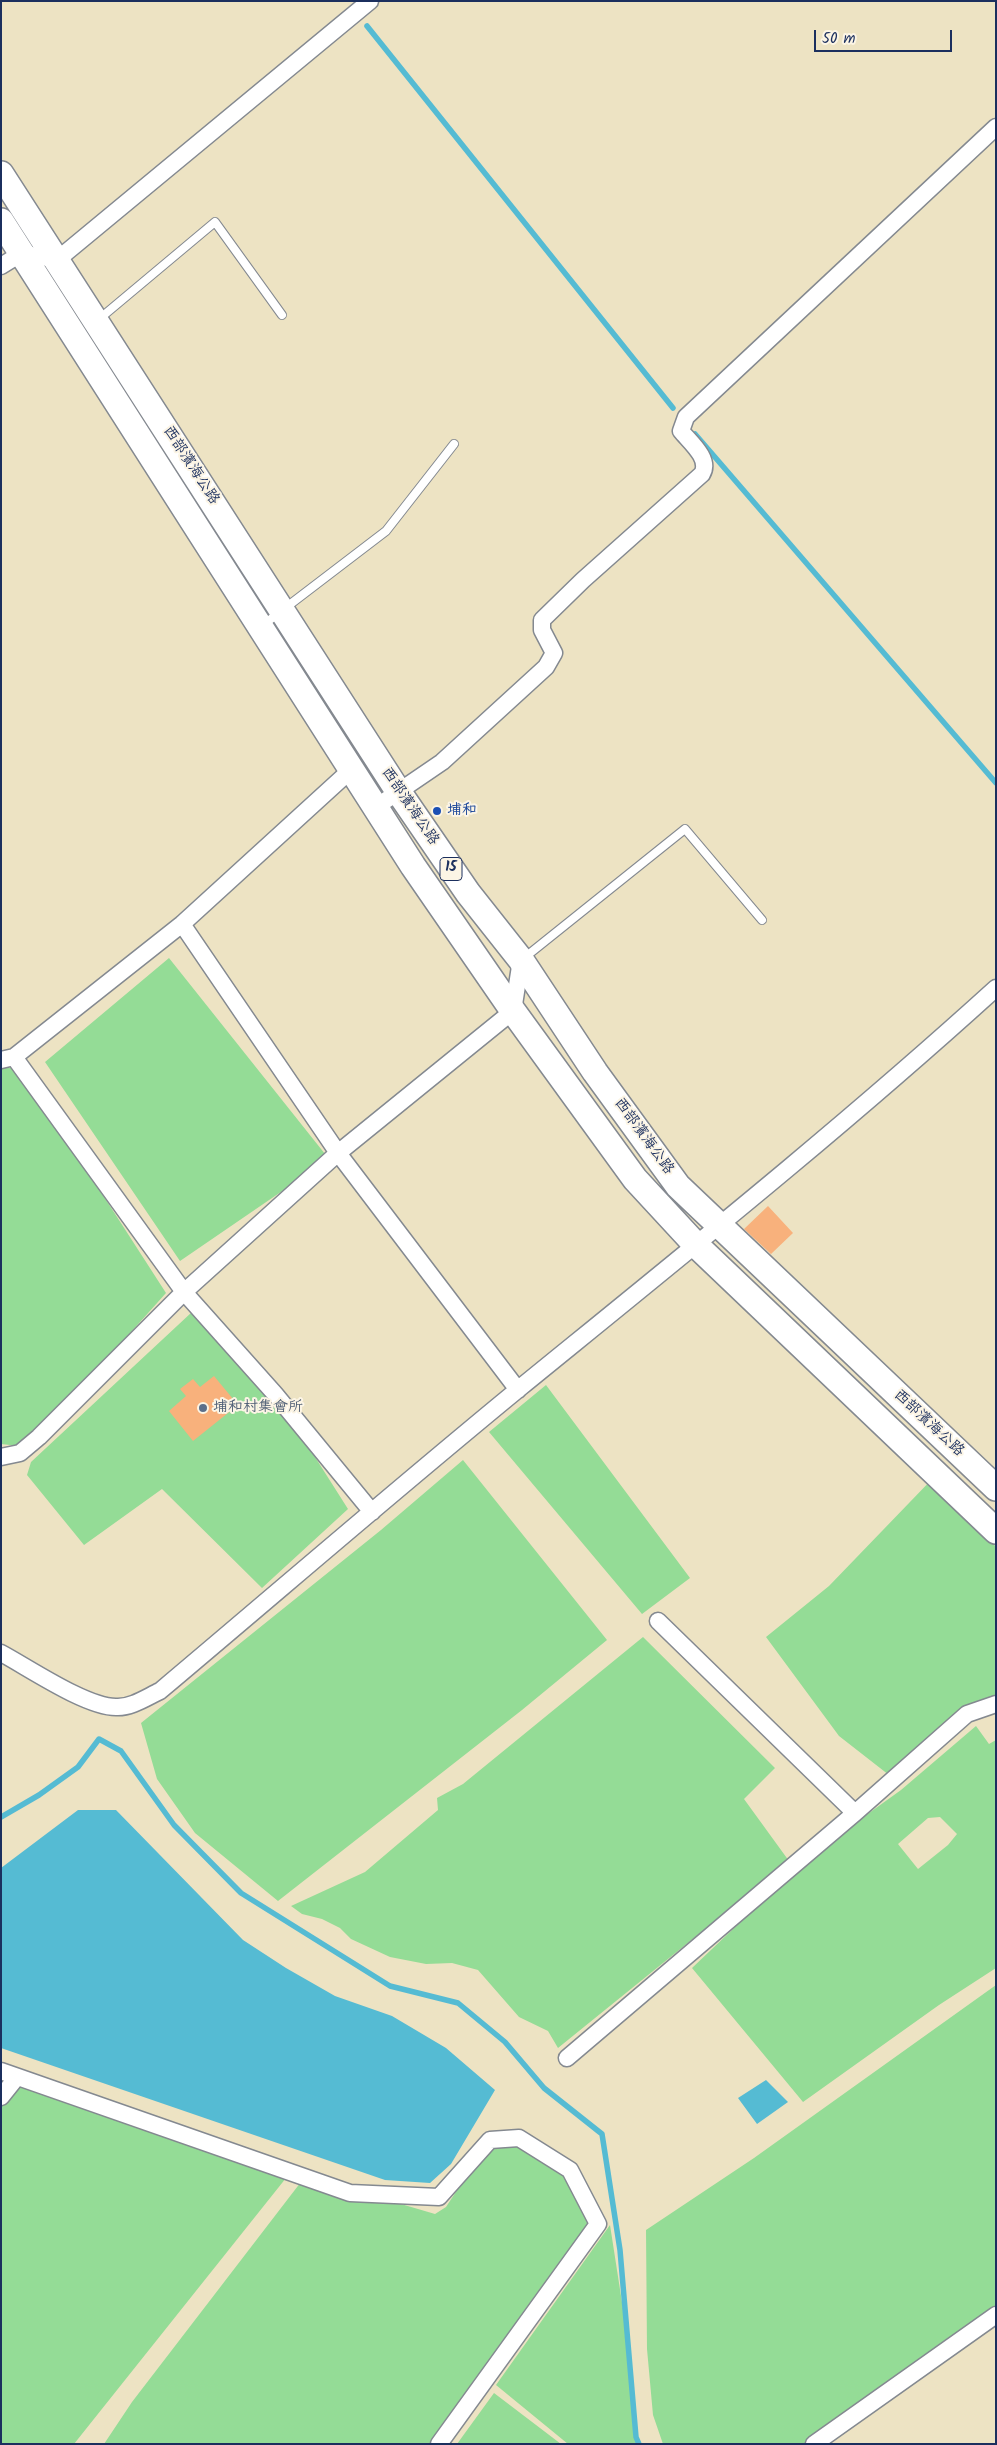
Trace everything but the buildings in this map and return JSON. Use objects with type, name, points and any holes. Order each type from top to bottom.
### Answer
[{"type":"main road","name":"西部濱海公路","points":[[1,174],[398,791],[468,893],[521,960],[595,1072],[678,1186],[996,1488]]},
{"type":"main road","name":"西部濱海公路","points":[[1,221],[262,626],[413,866],[512,1011],[635,1179],[696,1245],[996,1531]]},
{"type":"street","points":[[1,266],[22,253],[57,260],[370,1]]},
{"type":"street","points":[[376,806],[442,762],[546,666],[554,653],[542,630],[542,620],[583,580],[702,474],[704,460],[681,431],[686,417],[996,127]]},
{"type":"street","points":[[352,768],[182,924],[8,1059],[184,1292],[275,1394],[372,1512]]},
{"type":"street","points":[[182,924],[338,1153],[518,1390]]},
{"type":"street","points":[[1,1456],[20,1453],[39,1437],[184,1292],[338,1153],[512,1011],[521,960]]},
{"type":"street","points":[[1,1653],[92,1702],[117,1708],[134,1703],[160,1691],[518,1390],[720,1227],[902,1073],[996,988]]},
{"type":"street","points":[[658,1621],[855,1813]]},
{"type":"street","points":[[567,2058],[855,1813],[967,1714],[996,1704]]},
{"type":"street","points":[[1,2071],[350,2193],[439,2197],[490,2140],[519,2138],[570,2170],[598,2224],[439,2444]]},
{"type":"street","points":[[1,2097],[17,2077]]},
{"type":"street","points":[[814,2444],[996,2315]]},
{"type":"lane","points":[[97,321],[215,222],[282,315]]},
{"type":"lane","points":[[262,626],[386,530],[454,444]]},
{"type":"lane","points":[[521,960],[685,829],[762,920]]},
{"type":"green space","points":[[169,958],[329,1159],[180,1261],[45,1062]]},
{"type":"green space","points":[[1,1068],[21,1068],[166,1293],[28,1447],[1,1444]]},
{"type":"green space","points":[[192,1312],[275,1394],[348,1509],[262,1588],[162,1489],[84,1545],[27,1475],[31,1462]]},
{"type":"green space","points":[[546,1385],[690,1578],[642,1614],[489,1432]]},
{"type":"green space","points":[[463,1460],[607,1640],[522,1710],[278,1901],[195,1833],[157,1779],[141,1723],[381,1530]]},
{"type":"green space","points":[[936,1475],[996,1547],[996,1698],[889,1775],[839,1736],[766,1637],[829,1586]]},
{"type":"green space","points":[[643,1637],[775,1768],[744,1799],[789,1861],[558,2048],[548,2031],[519,2017],[478,1970],[452,1963],[426,1964],[390,1957],[351,1939],[340,1928],[322,1919],[302,1914],[291,1906],[365,1872],[438,1810],[437,1798],[463,1784]]},
{"type":"green space","points":[[976,1726],[989,1744],[996,1740],[996,1968],[939,2005],[803,2102],[692,1968],[812,1854],[901,1790]],"holes":[[[940,1817],[957,1834],[948,1845],[918,1869],[898,1844],[928,1818]]]},
{"type":"green space","points":[[996,1985],[996,2316],[815,2444],[663,2444],[653,2415],[647,2349],[646,2230],[754,2158]]},
{"type":"green space","points":[[17,2077],[290,2173],[74,2444],[1,2444],[1,2098]]},
{"type":"green space","points":[[519,2138],[570,2170],[598,2224],[440,2444],[104,2444],[132,2402],[304,2178],[350,2189],[435,2214],[446,2207],[490,2140]]},
{"type":"green space","points":[[610,2225],[628,2341],[636,2436],[639,2444],[568,2444],[496,2385]]},
{"type":"green space","points":[[494,2393],[561,2444],[457,2444]]},
{"type":"water","points":[[78,1810],[116,1810],[243,1940],[286,1968],[335,1996],[392,2016],[446,2048],[495,2090],[451,2164],[430,2183],[385,2180],[1,2048],[1,1868]]},
{"type":"water","points":[[766,2080],[788,2102],[757,2124],[738,2098]]},
{"type":"waterway","points":[[367,26],[673,408]]},
{"type":"waterway","points":[[695,434],[996,783]]},
{"type":"waterway","points":[[1,1817],[39,1795],[78,1767],[99,1739],[121,1751],[174,1825],[241,1893],[390,1986],[458,2003],[505,2042],[544,2088],[602,2134],[620,2250],[636,2437],[639,2444]]},
{"type":"place","name":"埔和","points":[[437,811]]},
{"type":"place","name":"埔和村集會所","points":[[203,1408]]}]
